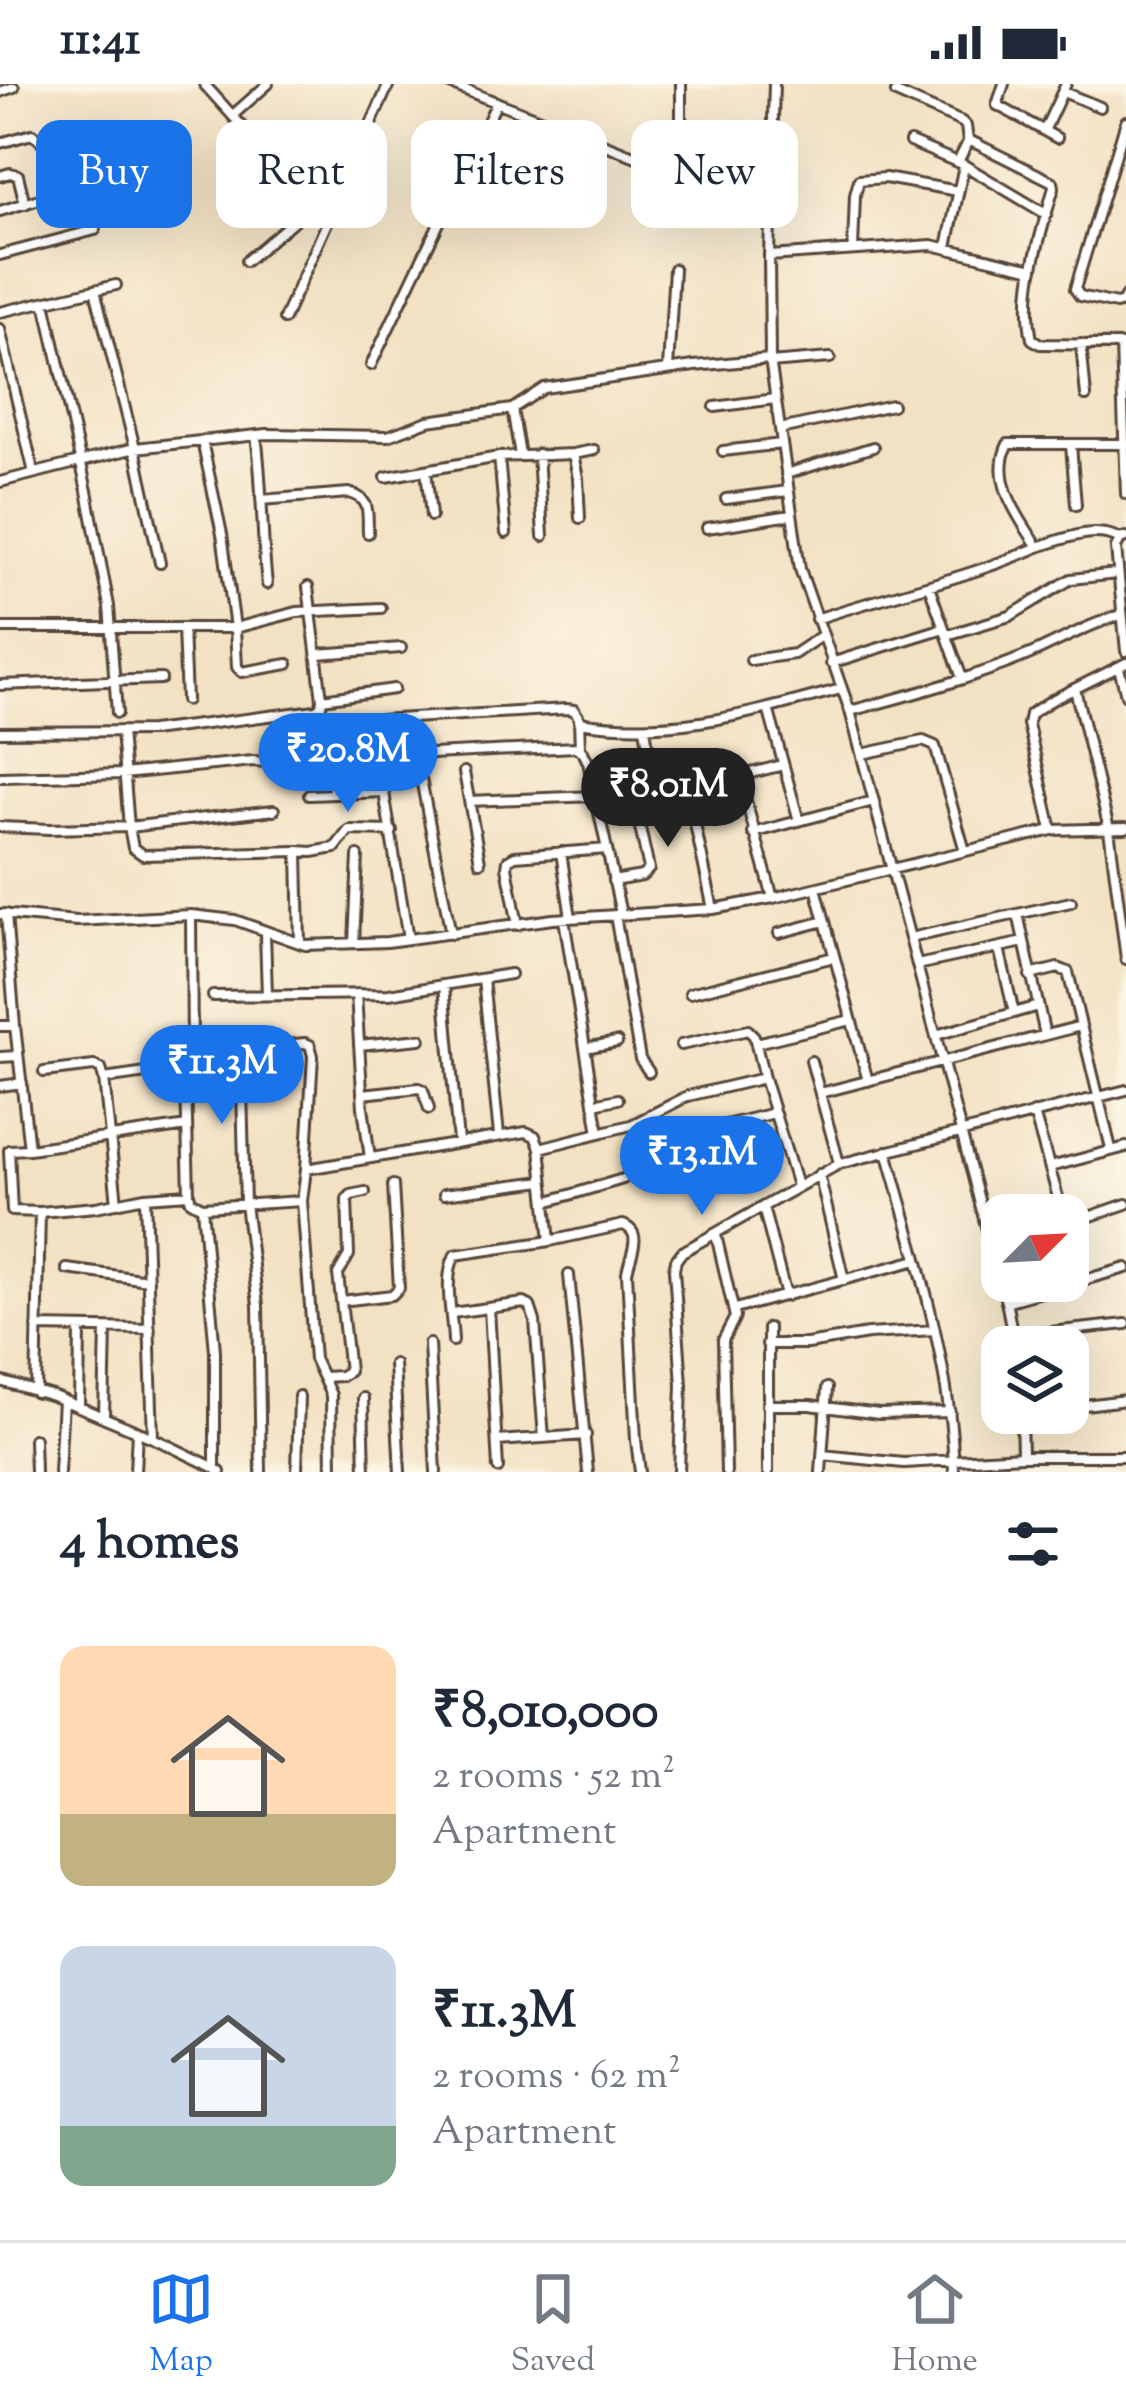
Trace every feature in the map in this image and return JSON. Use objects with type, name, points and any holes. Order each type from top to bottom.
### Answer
[{"type":"street","points":[[204,84],[307,204],[303,213],[246,261]]},
{"type":"street","points":[[233,115],[268,84]]},
{"type":"street","points":[[284,320],[389,84]]},
{"type":"street","points":[[450,84],[672,170],[681,166],[682,84]]},
{"type":"street","points":[[774,84],[770,361],[800,569],[862,754],[981,1208]]},
{"type":"street","points":[[1004,84],[997,105],[1057,138]]},
{"type":"street","points":[[0,92],[14,87]]},
{"type":"street","points":[[1044,131],[1065,88],[1100,107]]},
{"type":"street","points":[[896,93],[966,126],[968,142],[947,247]]},
{"type":"street","points":[[371,365],[497,102]]},
{"type":"street","points":[[1126,121],[1076,289],[1080,296],[1116,304],[1126,296]]},
{"type":"street","points":[[0,143],[36,136]]},
{"type":"street","points":[[910,142],[961,163],[1047,214]]},
{"type":"street","points":[[968,142],[1050,179],[1054,187],[1033,269],[1029,308],[1033,339],[1040,344],[1124,345],[1126,494]]},
{"type":"street","points":[[0,176],[18,175],[25,204]]},
{"type":"street","points":[[853,249],[859,180],[885,178],[958,191]]},
{"type":"street","points":[[0,211],[36,201]]},
{"type":"street","points":[[0,255],[95,230]]},
{"type":"street","points":[[769,256],[932,244],[1033,269]]},
{"type":"street","points":[[668,370],[674,269]]},
{"type":"street","points":[[0,312],[116,285]]},
{"type":"street","points":[[95,290],[160,563]]},
{"type":"street","points":[[45,302],[112,628],[117,713]]},
{"type":"street","points":[[0,329],[34,473]]},
{"type":"street","points":[[1081,344],[1086,397]]},
{"type":"street","points":[[0,482],[135,448],[312,432],[388,436],[428,421],[512,409],[544,388],[668,370],[830,358]]},
{"type":"street","points":[[715,407],[776,399]]},
{"type":"street","points":[[779,428],[892,405]]},
{"type":"street","points":[[512,409],[520,455]]},
{"type":"street","points":[[256,435],[267,584]]},
{"type":"street","points":[[202,441],[222,534],[236,664],[242,672],[288,664]]},
{"type":"street","points":[[1038,547],[1007,496],[1005,447],[1014,442],[1125,445]]},
{"type":"street","points":[[723,451],[782,444]]},
{"type":"street","points":[[1071,445],[1076,505]]},
{"type":"street","points":[[786,474],[873,447]]},
{"type":"street","points":[[386,477],[499,457],[594,449]]},
{"type":"street","points":[[538,454],[543,536]]},
{"type":"street","points":[[573,454],[580,518]]},
{"type":"street","points":[[499,457],[506,533]]},
{"type":"street","points":[[427,470],[430,516]]},
{"type":"street","points":[[726,499],[788,490]]},
{"type":"street","points":[[262,500],[350,493],[366,506],[368,533]]},
{"type":"street","points":[[707,528],[791,515]]},
{"type":"street","points":[[815,619],[972,574],[1038,547],[1108,533],[1123,538],[1116,548],[1126,651]]},
{"type":"street","points":[[831,662],[1010,616],[1071,579],[1117,574]]},
{"type":"street","points":[[929,586],[962,678]]},
{"type":"street","points":[[0,732],[151,730],[310,712],[321,706],[322,699],[308,587]]},
{"type":"street","points":[[0,628],[235,628],[283,614],[381,608]]},
{"type":"street","points":[[850,712],[1029,655],[1121,615]]},
{"type":"street","points":[[183,628],[187,700]]},
{"type":"street","points":[[751,660],[794,654],[821,636]]},
{"type":"street","points":[[316,654],[401,649]]},
{"type":"street","points":[[1052,830],[1028,724],[1030,715],[1122,665],[1126,695]]},
{"type":"street","points":[[0,685],[161,679]]},
{"type":"street","points":[[322,699],[394,689]]},
{"type":"street","points":[[579,722],[645,728],[710,722],[841,689]]},
{"type":"street","points":[[1076,689],[1108,829],[1126,958]]},
{"type":"street","points":[[364,757],[363,731],[378,720],[566,709],[578,714],[580,749],[614,881],[640,1059],[649,1072]]},
{"type":"street","points":[[768,709],[799,821]]},
{"type":"street","points":[[645,728],[655,790],[660,795],[685,797],[692,810],[713,909]]},
{"type":"street","points":[[121,731],[129,827],[138,854],[312,852],[335,848],[349,830],[392,831]]},
{"type":"street","points":[[862,754],[923,741],[935,746],[965,851]]},
{"type":"street","points":[[0,776],[123,774],[253,761],[271,764],[310,754],[364,757],[580,749]]},
{"type":"street","points":[[330,755],[333,794]]},
{"type":"street","points":[[773,898],[740,779],[784,765]]},
{"type":"street","points":[[614,881],[642,876],[649,869],[627,768]]},
{"type":"street","points":[[464,772],[480,862]]},
{"type":"street","points":[[382,774],[408,939]]},
{"type":"street","points":[[421,779],[451,934]]},
{"type":"street","points":[[309,795],[385,792]]},
{"type":"street","points":[[469,801],[595,796]]},
{"type":"street","points":[[753,833],[874,801]]},
{"type":"street","points":[[0,827],[129,827],[274,810]]},
{"type":"street","points":[[29,1149],[3,914],[77,921],[191,915],[235,920],[317,946],[568,918],[713,909],[1052,830],[1126,828]]},
{"type":"street","points":[[518,925],[508,860],[607,849]]},
{"type":"street","points":[[298,851],[300,944]]},
{"type":"street","points":[[561,852],[599,1133]]},
{"type":"street","points":[[354,943],[358,856]]},
{"type":"street","points":[[816,888],[868,1082]]},
{"type":"street","points":[[910,938],[1071,902]]},
{"type":"street","points":[[1018,914],[1045,1036]]},
{"type":"street","points":[[191,915],[192,1054],[186,1085],[191,1202],[202,1207],[302,1201]]},
{"type":"street","points":[[779,933],[825,921]]},
{"type":"street","points":[[266,933],[267,995]]},
{"type":"street","points":[[917,965],[1024,942]]},
{"type":"street","points":[[999,948],[1014,1013]]},
{"type":"street","points":[[690,993],[835,957]]},
{"type":"street","points":[[1030,975],[1058,968],[1068,972],[1111,1149]]},
{"type":"street","points":[[212,996],[389,994],[510,974]]},
{"type":"street","points":[[483,979],[500,1135]]},
{"type":"street","points":[[444,985],[458,1142]]},
{"type":"street","points":[[356,994],[370,1157]]},
{"type":"street","points":[[936,1035],[1039,1006]]},
{"type":"street","points":[[756,1043],[851,1020]]},
{"type":"street","points":[[0,1026],[15,1026]]},
{"type":"street","points":[[820,1094],[1081,1026]]},
{"type":"street","points":[[681,1045],[748,1030],[756,1043],[797,1186]]},
{"type":"street","points":[[359,1045],[420,1039]]},
{"type":"street","points":[[585,1048],[617,1042]]},
{"type":"street","points":[[192,1054],[305,1043],[312,1049],[302,1201],[314,1360],[331,1395],[332,1472]]},
{"type":"street","points":[[241,1050],[245,1204],[258,1305],[261,1472]]},
{"type":"street","points":[[0,1057],[18,1056]]},
{"type":"street","points":[[812,1060],[839,1164]]},
{"type":"street","points":[[44,1072],[98,1066],[104,1079],[117,1203]]},
{"type":"street","points":[[104,1079],[189,1067]]},
{"type":"street","points":[[541,1148],[631,1125],[688,1096],[764,1078]]},
{"type":"street","points":[[0,1086],[22,1083]]},
{"type":"street","points":[[362,1094],[419,1088],[429,1109]]},
{"type":"street","points":[[679,1472],[682,1385],[674,1269],[682,1252],[839,1164],[1126,1090]]},
{"type":"street","points":[[594,1104],[618,1100]]},
{"type":"street","points":[[639,1156],[659,1141],[775,1113]]},
{"type":"street","points":[[1034,1113],[1057,1194]]},
{"type":"street","points":[[651,1114],[659,1141]]},
{"type":"street","points":[[12,1211],[5,1148],[29,1149],[188,1126]]},
{"type":"street","points":[[306,1169],[532,1133],[541,1148],[550,1241]]},
{"type":"street","points":[[1050,1167],[1126,1147]]},
{"type":"street","points":[[887,1151],[934,1330],[950,1412],[954,1467]]},
{"type":"street","points":[[819,1174],[844,1280]]},
{"type":"street","points":[[546,1202],[623,1179]]},
{"type":"street","points":[[444,1194],[544,1181]]},
{"type":"street","points":[[341,1301],[392,1295],[399,1288],[394,1185]]},
{"type":"street","points":[[321,1377],[349,1371],[338,1274],[349,1255],[346,1199],[365,1192]]},
{"type":"street","points":[[0,1212],[189,1194]]},
{"type":"street","points":[[146,1197],[153,1438]]},
{"type":"street","points":[[1089,1220],[1126,1204]]},
{"type":"street","points":[[0,1381],[63,1400],[217,1470],[215,1352],[202,1207]]},
{"type":"street","points":[[763,1207],[787,1295]]},
{"type":"street","points":[[36,1393],[40,1211]]},
{"type":"street","points":[[453,1341],[449,1274],[455,1255],[630,1227],[634,1247],[627,1273],[640,1472]]},
{"type":"street","points":[[716,1235],[735,1310],[723,1340],[726,1472]]},
{"type":"street","points":[[735,1310],[916,1260]]},
{"type":"street","points":[[1089,1279],[1126,1268]]},
{"type":"street","points":[[67,1269],[148,1280]]},
{"type":"street","points":[[569,1275],[588,1472]]},
{"type":"street","points":[[1006,1302],[1011,1326]]},
{"type":"street","points":[[452,1312],[524,1303],[533,1311],[544,1438]]},
{"type":"street","points":[[489,1308],[499,1468]]},
{"type":"street","points":[[1089,1328],[1126,1324]]},
{"type":"street","points":[[38,1328],[150,1329]]},
{"type":"street","points":[[768,1328],[768,1472]]},
{"type":"street","points":[[79,1407],[80,1329]]},
{"type":"street","points":[[104,1418],[106,1329]]},
{"type":"street","points":[[767,1344],[934,1330]]},
{"type":"street","points":[[429,1344],[436,1472]]},
{"type":"street","points":[[394,1364],[400,1472]]},
{"type":"street","points":[[821,1472],[827,1388]]},
{"type":"street","points":[[297,1472],[299,1396]]},
{"type":"street","points":[[363,1398],[365,1472]]},
{"type":"street","points":[[59,1472],[63,1400]]},
{"type":"street","points":[[1089,1404],[1126,1400]]},
{"type":"street","points":[[766,1405],[879,1414],[950,1412]]},
{"type":"street","points":[[135,1472],[137,1431]]},
{"type":"street","points":[[1021,1434],[1022,1456]]},
{"type":"street","points":[[497,1441],[586,1435]]},
{"type":"street","points":[[34,1439],[35,1472]]},
{"type":"street","points":[[822,1456],[954,1467],[1022,1456],[1126,1456]]}]
